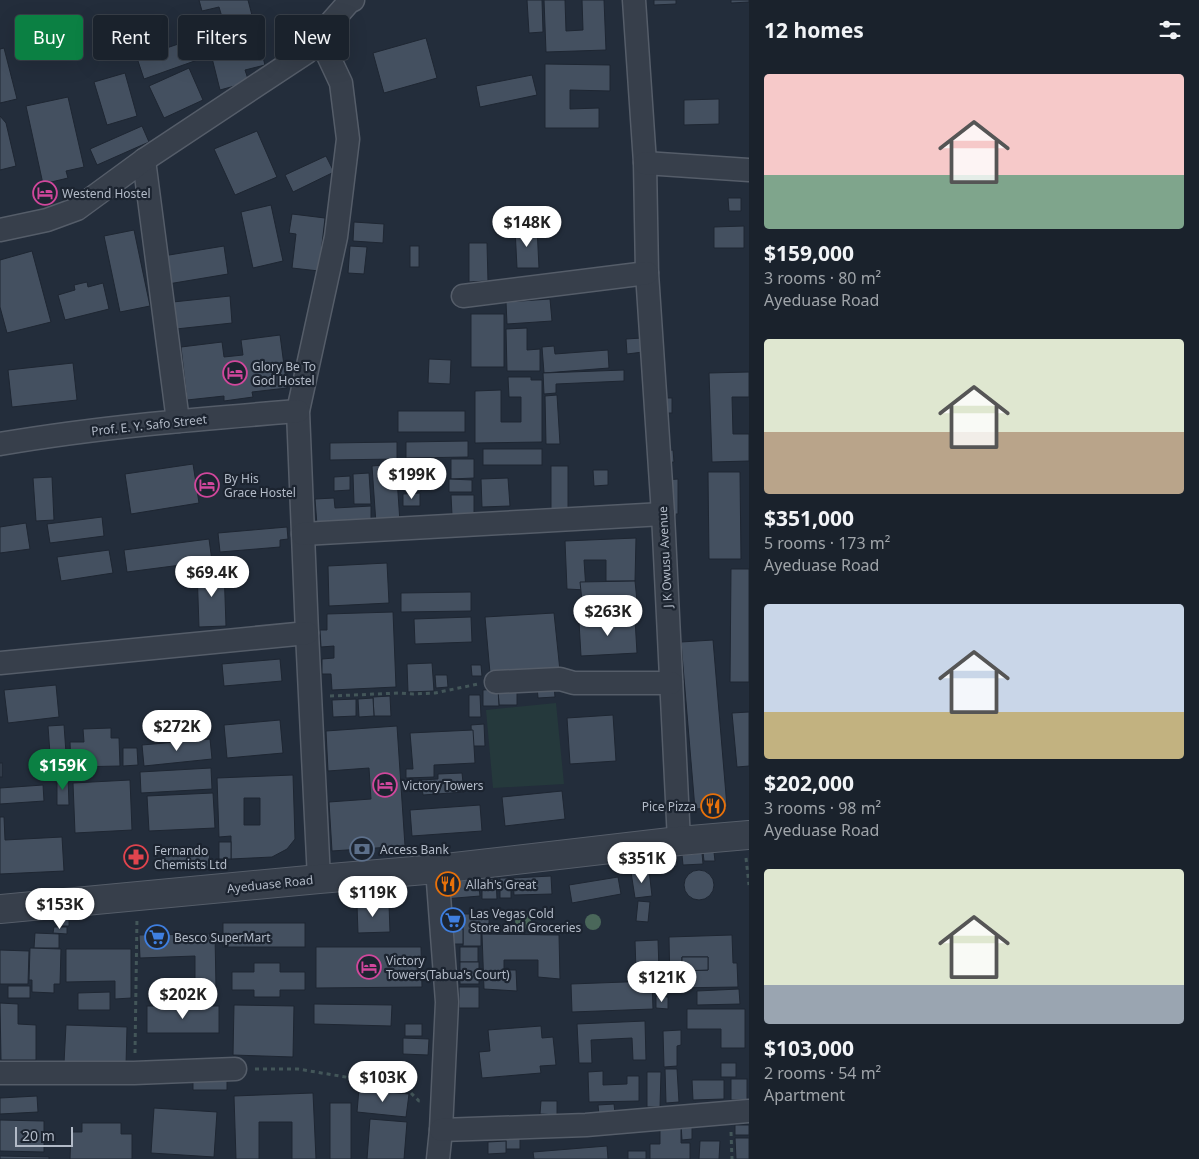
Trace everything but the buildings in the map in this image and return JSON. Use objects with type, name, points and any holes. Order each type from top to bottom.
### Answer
[{"type":"street","points":[[338,15],[353,0]]},
{"type":"street","name":"J K Owusu Avenue","points":[[634,0],[645,163],[647,273],[663,514],[679,841]]},
{"type":"street","points":[[0,230],[47,220],[76,209],[144,160],[295,60]]},
{"type":"street","points":[[319,879],[298,411],[336,237],[348,139],[341,83],[330,60]]},
{"type":"street","points":[[144,160],[178,421]]},
{"type":"street","points":[[645,163],[749,170]]},
{"type":"street","points":[[463,296],[647,273]]},
{"type":"street","name":"Prof. E. Y. Safo Street","points":[[0,444],[178,421],[298,411]]},
{"type":"street","points":[[303,534],[663,514]]},
{"type":"street","points":[[0,663],[307,633]]},
{"type":"street","points":[[496,682],[560,679],[574,683],[671,683]]},
{"type":"street","name":"Ayeduase Road","points":[[0,909],[437,869],[679,841],[749,835]]},
{"type":"street","points":[[437,869],[447,1002],[442,1130],[438,1159]]},
{"type":"street","points":[[0,1073],[134,1073],[235,1069]]},
{"type":"street","points":[[442,1130],[586,1125],[749,1111]]},
{"type":"path","points":[[310,696],[435,693],[454,688],[496,682]]},
{"type":"path","points":[[134,1073],[137,897]]},
{"type":"path","points":[[235,1069],[298,1069],[405,1087],[419,1101],[442,1105]]},
{"type":"green space","points":[[556,703],[564,784],[493,788],[486,710]]},
{"type":"place","name":"Westend Hostel","points":[[45,193]]},
{"type":"place","name":"Glory Be To God Hostel","points":[[235,373]]},
{"type":"place","name":"By His Grace Hostel","points":[[207,485]]},
{"type":"place","name":"Victory Towers","points":[[385,785]]},
{"type":"place","name":"Pice Pizza","points":[[713,806]]},
{"type":"place","name":"Access Bank","points":[[362,849]]},
{"type":"place","name":"Fernando Chemists Ltd","points":[[136,857]]},
{"type":"place","name":"Allah's Great","points":[[448,884]]},
{"type":"place","name":"Las Vegas Cold Store and Groceries","points":[[453,920]]},
{"type":"place","name":"Besco SuperMart","points":[[157,937]]},
{"type":"place","name":"Victory Towers(Tabua's Court)","points":[[369,967]]}]
